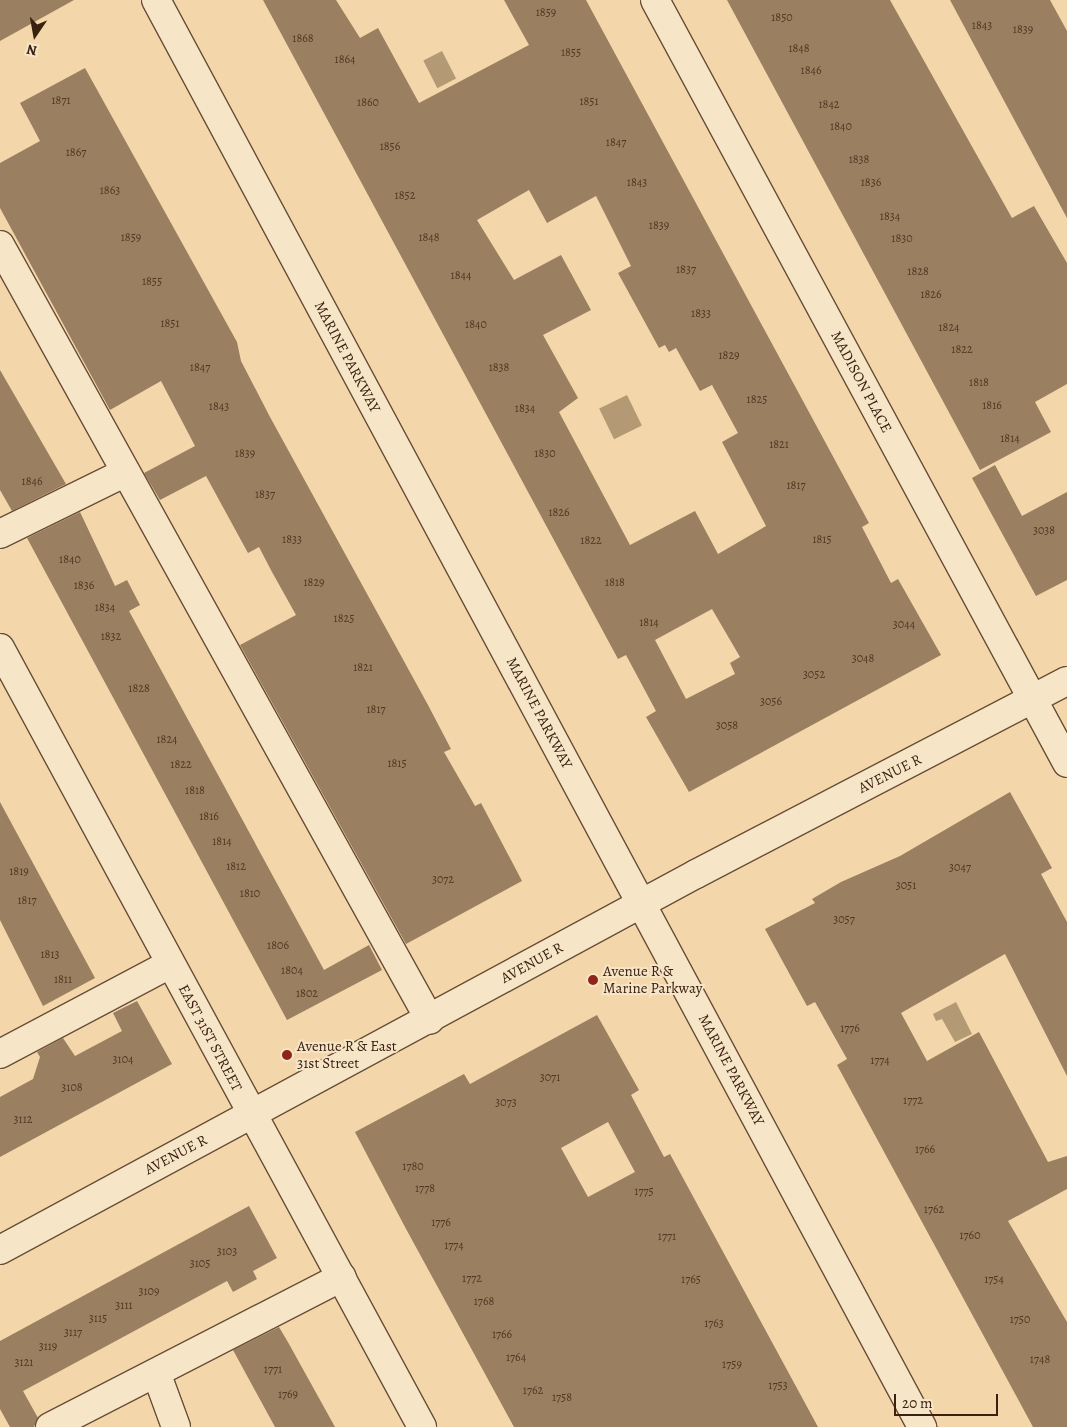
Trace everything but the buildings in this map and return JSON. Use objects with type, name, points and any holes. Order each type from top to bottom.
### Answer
[{"type":"street","name":"MARINE PARKWAY","points":[[156,0],[922,1427]]},
{"type":"street","name":"MADISON PLACE","points":[[655,0],[1067,764]]},
{"type":"street","points":[[0,245],[430,1020]]},
{"type":"street","points":[[0,534],[126,472]]},
{"type":"street","name":"EAST 31ST STREET","points":[[0,648],[422,1427]]},
{"type":"street","name":"AVENUE R","points":[[0,1250],[430,1020],[641,904],[1067,681]]},
{"type":"street","points":[[0,1054],[170,964]]},
{"type":"street","points":[[50,1427],[157,1375],[342,1277]]},
{"type":"street","points":[[157,1375],[176,1427]]},
{"type":"shaded area","points":[[442,51],[456,79],[437,88],[423,61]]},
{"type":"shaded area","points":[[627,395],[642,426],[614,439],[599,409]]},
{"type":"shaded area","points":[[956,1002],[972,1034],[955,1042],[942,1019],[936,1021],[933,1014]]},
{"type":"place","name":"Avenue R & Marine Parkway","points":[[593,980]]},
{"type":"place","name":"Avenue R & East 31st Street","points":[[287,1055]]}]
